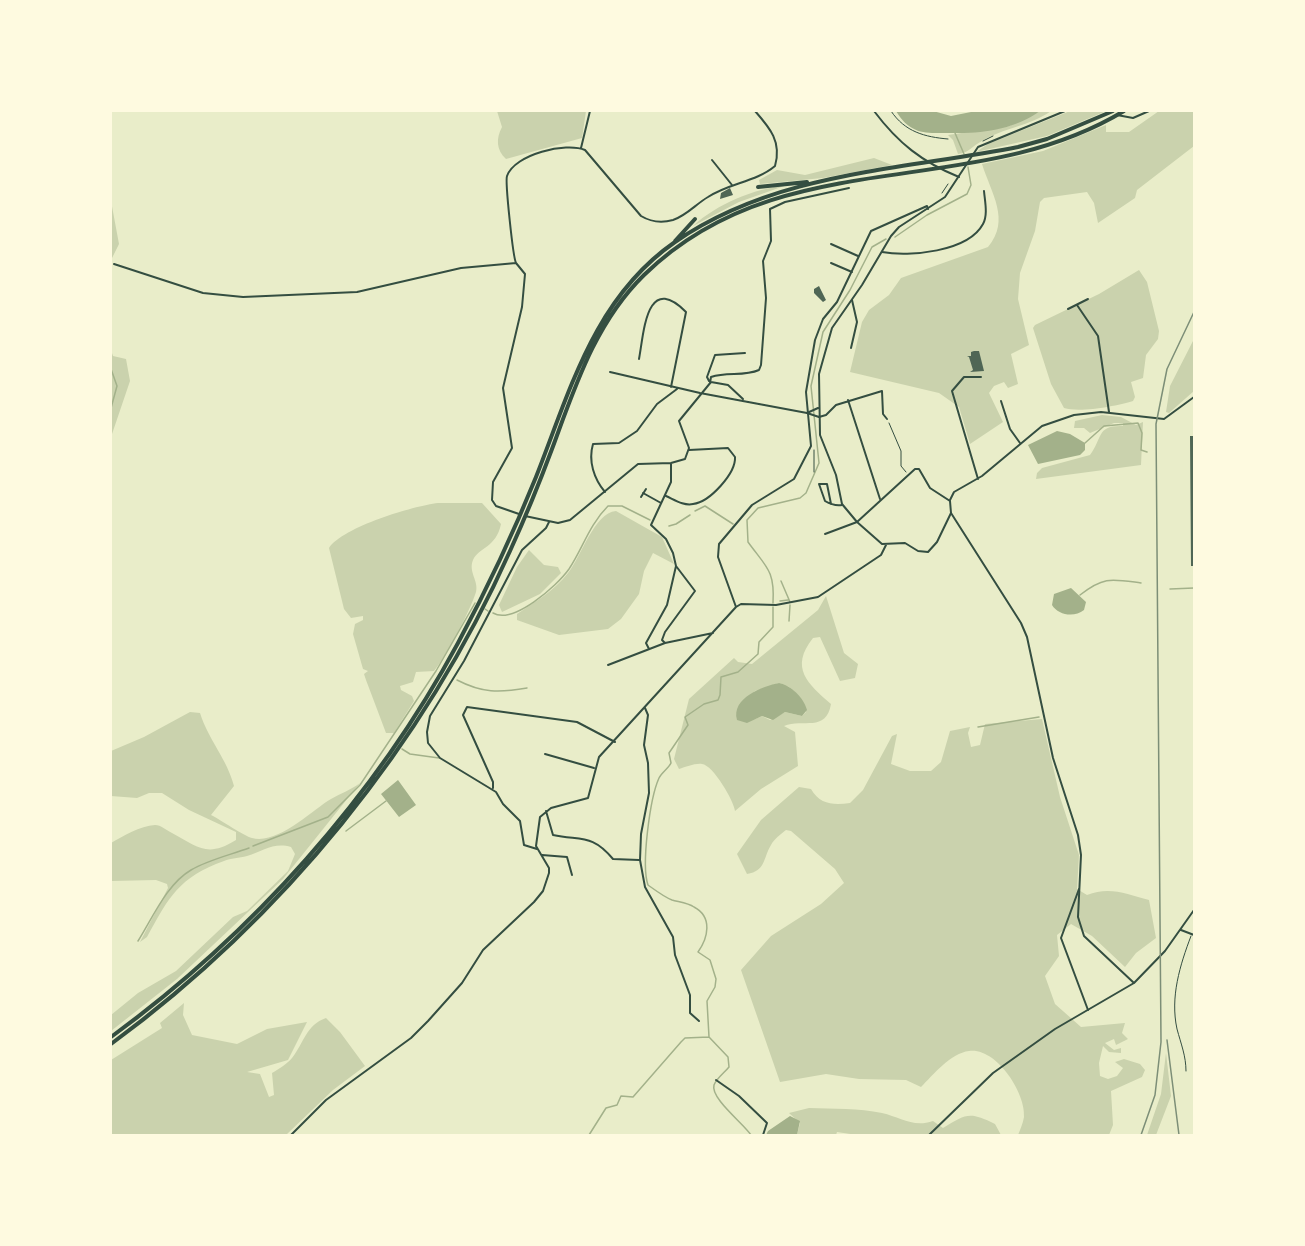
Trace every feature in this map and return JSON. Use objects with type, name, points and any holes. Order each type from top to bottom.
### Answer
[{"type":"highway","points":[[758,187],[820,180],[988,153],[1047,139],[1089,123],[1111,111]]},
{"type":"highway","points":[[111,1044],[196,976],[279,896],[344,822],[403,741],[463,646],[509,555],[588,357],[610,316],[642,277],[676,248],[747,208],[821,185],[990,159],[1049,145],[1096,126],[1124,111]]},
{"type":"highway","points":[[672,244],[705,223],[744,203],[820,180]]},
{"type":"highway","points":[[111,1037],[193,972],[249,918],[321,841],[383,761],[453,652],[504,554],[573,378],[606,313],[638,275],[695,219]]},
{"type":"street","points":[[581,148],[591,111]]},
{"type":"street","points":[[755,111],[776,138],[778,150],[776,166],[762,175],[732,185],[707,197],[677,218],[654,221],[637,212],[599,164],[581,148],[563,146],[520,160],[512,167],[506,184],[516,263],[525,274],[524,295],[503,388],[512,448],[493,482],[492,492],[496,506],[536,519],[558,523],[575,518],[638,464],[671,463],[684,459],[689,450],[679,421],[711,377],[725,373],[748,374],[759,370],[761,365],[766,298],[763,261],[771,241],[770,209],[785,202],[849,188]]},
{"type":"street","points":[[874,111],[893,136],[908,150],[923,161],[958,177]]},
{"type":"street","points":[[951,513],[937,542],[928,552],[918,551],[905,543],[886,545],[877,542],[843,504],[836,475],[822,445],[816,409],[819,374],[827,338],[837,318],[852,300],[898,227],[945,197],[978,147],[1065,111]]},
{"type":"street","points":[[1111,111],[1126,118],[1149,111]]},
{"type":"street","points":[[712,159],[732,185]]},
{"type":"street","points":[[882,252],[910,255],[935,252],[972,235],[982,225],[985,217],[984,191]]},
{"type":"street","points":[[736,607],[718,557],[719,544],[752,505],[794,479],[811,446],[806,392],[815,340],[823,319],[842,293],[869,234],[876,228],[928,207]]},
{"type":"street","points":[[831,244],[859,257]]},
{"type":"street","points":[[114,264],[203,293],[243,297],[357,292],[461,268],[516,263]]},
{"type":"street","points":[[831,263],[852,272]]},
{"type":"street","points":[[1068,309],[1088,299]]},
{"type":"street","points":[[852,300],[857,322],[852,348]]},
{"type":"street","points":[[639,359],[648,311],[654,302],[676,301],[686,312],[671,387]]},
{"type":"street","points":[[1077,305],[1098,334],[1109,412]]},
{"type":"street","points":[[709,382],[707,376],[715,354],[745,353]]},
{"type":"street","points":[[610,372],[700,393],[808,411],[816,409]]},
{"type":"street","points":[[978,479],[952,391],[964,377],[981,377]]},
{"type":"street","points":[[709,382],[725,383],[743,399]]},
{"type":"street","points":[[605,492],[594,474],[591,460],[593,444],[620,443],[637,431],[657,404],[677,388]]},
{"type":"street","points":[[808,411],[810,415],[826,415],[836,405],[882,391],[883,414],[887,419]]},
{"type":"street","points":[[1134,983],[1084,936],[1078,917],[1081,855],[1078,835],[1053,758],[1026,633],[951,513],[950,501],[954,492],[978,479],[1032,432],[1050,423],[1074,416],[1109,412],[1161,419],[1175,413],[1194,397]]},
{"type":"street","points":[[848,400],[880,499]]},
{"type":"street","points":[[1001,401],[1010,429],[1020,443]]},
{"type":"street","points":[[666,496],[691,505],[705,500],[735,466],[734,453],[724,446],[689,450]]},
{"type":"street","points":[[649,649],[646,642],[667,604],[675,566],[674,553],[666,539],[651,525],[671,483],[671,463]]},
{"type":"street","points":[[825,534],[857,522],[908,475],[919,469],[930,488],[950,501]]},
{"type":"street","points":[[831,504],[827,484],[821,483],[818,486],[825,501],[831,504],[843,504]]},
{"type":"street","points":[[641,497],[646,489]]},
{"type":"street","points":[[643,493],[662,503]]},
{"type":"street","points":[[538,849],[524,845],[520,821],[503,804],[493,789],[440,758],[428,743],[428,722],[473,644],[522,550],[546,528],[549,522]]},
{"type":"street","points":[[291,1135],[326,1100],[378,1063],[428,1022],[462,983],[483,950],[543,891],[549,868],[538,849],[537,829],[540,817],[546,811],[588,798],[598,757],[615,742],[736,607],[741,604],[776,605],[818,597],[881,555],[886,545]]},
{"type":"street","points":[[665,643],[662,640],[664,632],[695,591],[675,566]]},
{"type":"street","points":[[608,665],[630,659],[665,643],[714,633]]},
{"type":"street","points":[[493,789],[493,782],[463,715],[467,707],[577,722],[615,742]]},
{"type":"street","points":[[645,708],[648,715],[644,746],[648,763],[649,793],[641,834],[640,860],[645,887],[673,938],[675,955],[689,989],[690,1012],[699,1021]]},
{"type":"street","points":[[545,754],[595,768]]},
{"type":"street","points":[[546,811],[553,835],[575,837],[601,845],[612,860],[640,860]]},
{"type":"street","points":[[542,855],[567,857],[572,875]]},
{"type":"street","points":[[1079,888],[1061,938],[1088,1010]]},
{"type":"street","points":[[929,1135],[993,1073],[1055,1029],[1134,983],[1163,954],[1194,910]]},
{"type":"street","points":[[1181,930],[1193,934]]},
{"type":"street","points":[[717,1081],[739,1096],[767,1123],[763,1135]]},
{"type":"lane","points":[[1186,1071],[1177,1028],[1176,1001],[1178,975],[1193,934]]},
{"type":"path","points":[[891,111],[908,129],[918,134],[948,139]]},
{"type":"path","points":[[940,196],[953,175]]},
{"type":"path","points":[[887,419],[901,451],[901,466],[908,475]]},
{"type":"path","points":[[811,446],[815,453],[814,472]]},
{"type":"shaded area","points":[[497,111],[586,111],[582,138],[506,159],[499,148],[498,140],[502,127]]},
{"type":"shaded area","points":[[896,111],[933,111],[951,116],[976,111],[1040,111],[1020,122],[998,129],[975,133],[927,133],[908,125]]},
{"type":"shaded area","points":[[1040,111],[1051,111],[990,137],[962,153],[958,154],[953,140],[948,135],[1009,126]]},
{"type":"shaded area","points":[[1070,111],[1104,112],[1047,136],[976,152],[988,144]]},
{"type":"shaded area","points":[[1159,111],[1194,111],[1194,146],[1137,190],[1135,198],[1098,223],[1094,203],[1087,192],[1044,198],[1040,202],[1035,231],[1020,273],[1018,299],[1029,345],[1011,354],[1018,384],[1008,388],[1004,382],[994,386],[989,393],[1003,422],[970,444],[959,407],[939,393],[850,372],[862,322],[869,310],[889,295],[901,278],[988,247],[995,237],[999,217],[982,164],[1043,151],[1106,125],[1106,132],[1129,132]]},
{"type":"shaded area","points":[[874,158],[892,165],[823,178],[760,184],[759,180],[777,170],[805,175]]},
{"type":"shaded area","points":[[787,185],[739,202],[693,226],[724,204],[761,190]]},
{"type":"shaded area","points":[[111,201],[119,244],[112,258],[111,273]]},
{"type":"shaded area","points":[[1139,270],[1147,282],[1159,331],[1158,339],[1146,355],[1143,378],[1131,382],[1135,397],[1133,401],[1089,409],[1064,408],[1051,384],[1033,328],[1099,294]]},
{"type":"shaded area","points":[[1194,339],[1194,391],[1169,413],[1166,412],[1170,386]]},
{"type":"shaded area","points":[[111,350],[113,356],[126,359],[130,381],[111,437]]},
{"type":"shaded area","points":[[1102,415],[1121,417],[1136,425],[1143,422],[1141,465],[1036,479],[1037,473],[1042,468],[1090,455],[1104,430],[1114,426],[1123,426],[1123,423],[1114,423],[1090,433],[1084,428],[1074,428],[1075,421]]},
{"type":"shaded area","points":[[1057,431],[1070,434],[1085,443],[1085,450],[1080,455],[1038,464],[1028,445]]},
{"type":"shaded area","points":[[438,503],[482,503],[501,524],[492,543],[479,552],[473,560],[472,569],[476,592],[451,644],[434,671],[416,672],[413,682],[400,686],[401,690],[412,696],[414,701],[394,733],[386,733],[364,674],[368,671],[363,669],[353,634],[355,624],[363,620],[363,616],[351,618],[344,609],[329,548],[337,540],[363,525],[412,508]]},
{"type":"shaded area","points":[[616,511],[662,537],[674,564],[653,553],[644,571],[639,594],[621,619],[608,629],[559,635],[517,620],[517,614],[544,596],[563,579],[601,519]]},
{"type":"shaded area","points":[[529,550],[544,565],[558,567],[561,573],[540,594],[502,612],[499,605],[517,567]]},
{"type":"shaded area","points":[[1071,588],[1086,602],[1084,610],[1076,614],[1066,614],[1058,611],[1052,605],[1054,594]]},
{"type":"shaded area","points":[[826,596],[844,653],[858,664],[855,678],[840,681],[820,637],[813,638],[802,658],[802,667],[809,682],[831,704],[828,713],[819,722],[784,726],[795,732],[798,766],[761,789],[735,811],[731,800],[712,770],[702,764],[679,769],[674,759],[689,699],[734,658],[738,662],[752,664],[818,610]],"holes":[[[779,683],[785,685],[799,697],[806,712],[802,716],[785,712],[770,720],[762,716],[755,719],[738,708],[755,691]]]},
{"type":"shaded area","points":[[779,683],[792,689],[803,701],[807,710],[802,716],[785,712],[773,720],[762,716],[747,723],[737,720],[736,712],[743,699],[757,690]]},
{"type":"shaded area","points":[[190,712],[200,713],[234,786],[211,815],[248,837],[262,839],[283,832],[331,799],[360,783],[283,879],[177,979],[111,1031],[111,1015],[138,993],[176,971],[233,917],[247,911],[288,871],[295,854],[291,847],[274,846],[247,856],[227,860],[196,874],[177,890],[162,910],[147,937],[140,942],[168,888],[167,884],[156,880],[111,881],[111,843],[138,829],[155,825],[203,849],[217,848],[236,840],[236,832],[189,810],[162,793],[149,793],[137,798],[111,796],[111,751],[144,737]]},
{"type":"shaded area","points":[[1042,719],[1060,797],[1079,855],[1077,889],[1087,895],[1110,891],[1149,900],[1156,938],[1136,953],[1125,967],[1092,936],[1071,924],[1057,935],[1059,956],[1045,976],[1055,1004],[1081,1027],[1125,1023],[1122,1033],[1128,1039],[1116,1045],[1114,1039],[1105,1043],[1114,1050],[1121,1048],[1121,1053],[1109,1052],[1103,1046],[1099,1063],[1100,1076],[1108,1079],[1117,1076],[1123,1068],[1115,1062],[1124,1059],[1140,1064],[1145,1070],[1142,1077],[1111,1091],[1113,1125],[1109,1135],[1018,1135],[1024,1117],[1020,1096],[1015,1085],[999,1064],[979,1052],[969,1051],[956,1056],[943,1065],[921,1087],[906,1080],[859,1079],[826,1074],[780,1082],[741,970],[771,936],[821,904],[844,883],[835,869],[791,831],[786,830],[772,843],[761,867],[747,874],[737,854],[761,820],[799,787],[811,789],[819,798],[828,803],[850,803],[863,790],[892,736],[897,734],[891,764],[910,771],[931,771],[941,762],[950,731],[970,727],[968,733],[971,747],[980,745],[985,724]]},
{"type":"shaded area","points":[[398,780],[416,805],[399,817],[381,794]]},
{"type":"shaded area","points":[[184,1003],[183,1015],[192,1035],[237,1044],[267,1029],[307,1022],[288,1060],[247,1072],[260,1074],[269,1097],[274,1095],[272,1073],[290,1060],[314,1025],[326,1018],[340,1032],[365,1066],[333,1090],[286,1135],[111,1135],[111,1060],[162,1028],[160,1023]]},
{"type":"shaded area","points":[[1166,1053],[1171,1096],[1156,1135],[1147,1135],[1161,1094]]},
{"type":"shaded area","points":[[809,1108],[873,1111],[913,1123],[933,1121],[943,1128],[963,1117],[973,1116],[995,1124],[1001,1135],[857,1135],[837,1132],[836,1135],[797,1135],[800,1123],[789,1113]]},
{"type":"shaded area","points":[[790,1116],[800,1121],[797,1135],[766,1135],[768,1131]]},
{"type":"building","points":[[730,188],[733,195],[720,199],[721,193]]},
{"type":"building","points":[[819,286],[826,300],[823,302],[814,293],[814,289]]},
{"type":"building","points":[[979,351],[984,371],[970,372],[973,370],[967,356],[971,356],[971,352]]},
{"type":"building","points":[[1190,436],[1194,436],[1194,566],[1191,566]]},
{"type":"waterway","points":[[955,133],[964,154]]},
{"type":"waterway","points":[[895,237],[927,215],[967,194],[971,185],[968,167]]},
{"type":"waterway","points":[[773,603],[771,576],[748,542],[747,520],[758,508],[800,498],[806,493],[819,463],[811,386],[823,332],[850,290],[872,247],[886,239]]},
{"type":"waterway","points":[[111,369],[117,386],[111,408]]},
{"type":"waterway","points":[[1085,443],[1104,426],[1138,423],[1142,433],[1141,450],[1147,452]]},
{"type":"waterway","points":[[493,613],[512,614],[534,602],[555,585],[569,569],[591,529],[608,506],[622,506],[650,520]]},
{"type":"waterway","points":[[695,511],[705,506],[733,524]]},
{"type":"waterway","points":[[669,526],[690,515]]},
{"type":"waterway","points":[[1080,595],[1109,580],[1141,583]]},
{"type":"waterway","points":[[781,581],[790,602]]},
{"type":"waterway","points":[[1170,589],[1194,588]]},
{"type":"waterway","points":[[780,601],[788,600]]},
{"type":"waterway","points":[[253,846],[328,817],[360,785],[436,671],[475,603]]},
{"type":"waterway","points":[[789,621],[790,605]]},
{"type":"waterway","points":[[751,1135],[722,1104],[714,1090],[715,1083],[729,1067],[728,1057],[709,1037],[707,1001],[715,987],[716,979],[710,960],[698,952],[706,934],[704,916],[694,907],[669,899],[648,885],[646,848],[656,788],[660,776],[671,763],[669,753],[688,725],[685,717],[704,704],[718,700],[721,677],[738,672],[758,654],[759,642],[773,627],[773,607]]},
{"type":"waterway","points":[[457,680],[491,691],[527,688]]},
{"type":"waterway","points":[[978,727],[1039,717]]},
{"type":"waterway","points":[[402,749],[410,754],[439,758]]},
{"type":"waterway","points":[[346,831],[386,801]]},
{"type":"waterway","points":[[138,941],[161,902],[182,876],[205,863],[249,848]]},
{"type":"waterway","points":[[589,1135],[606,1108],[617,1105],[621,1096],[633,1097],[685,1038],[709,1037]]},
{"type":"railway","points":[[1141,1135],[1155,1095],[1161,1042],[1156,424],[1167,369],[1194,312]]},
{"type":"railway","points":[[1167,1040],[1179,1135]]}]
